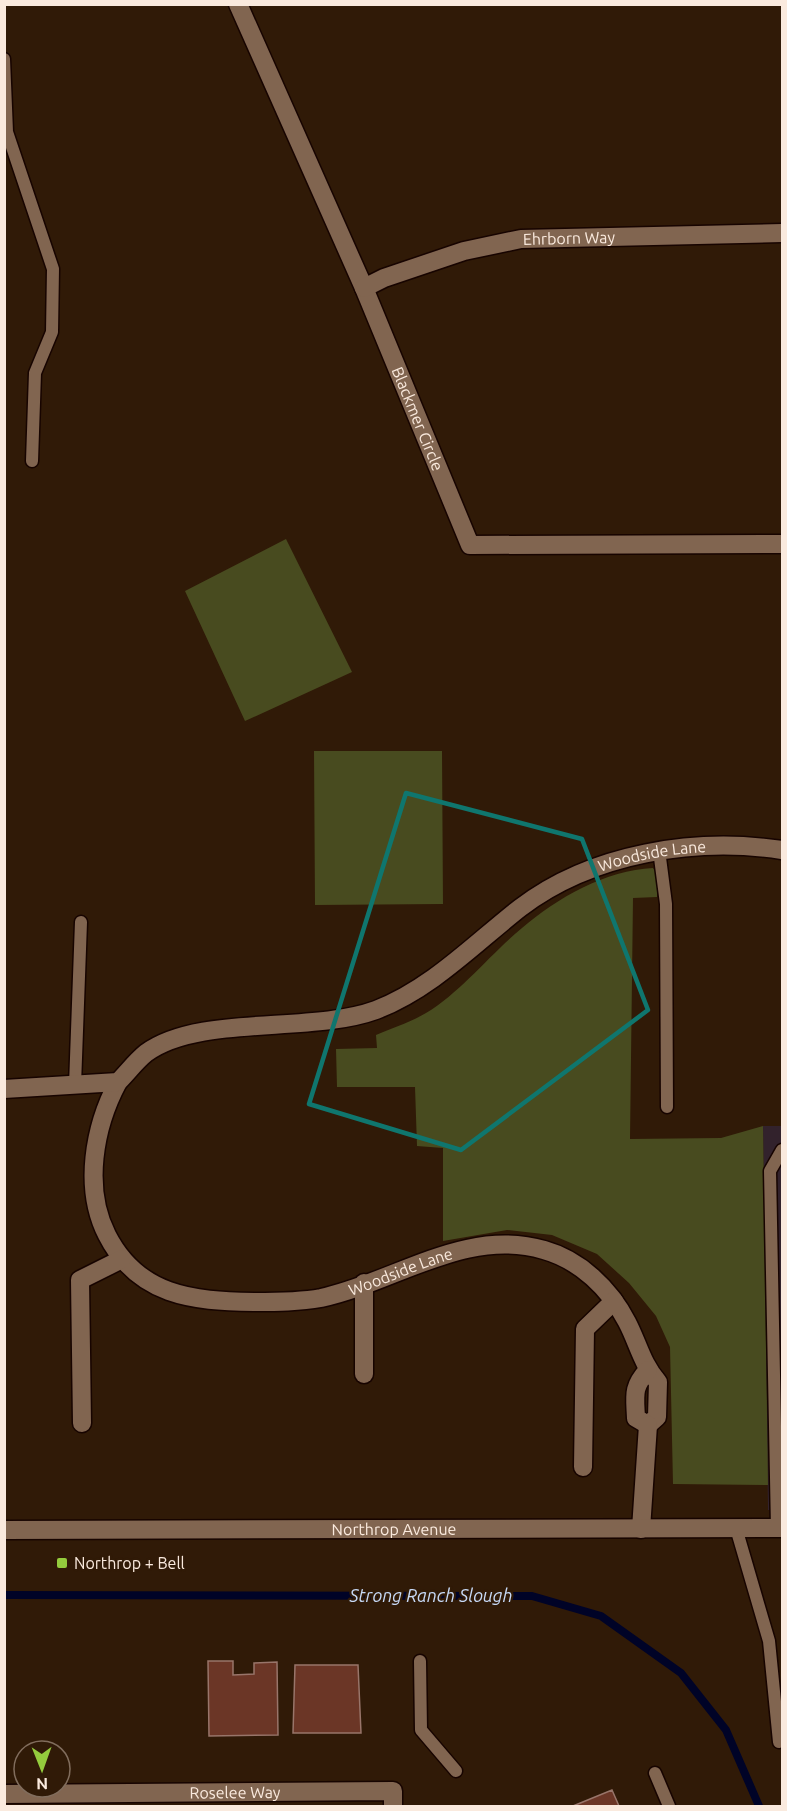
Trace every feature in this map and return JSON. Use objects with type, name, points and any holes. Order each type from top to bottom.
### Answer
[{"type":"street","name":"Blackmer Circle","points":[[238,4],[364,288],[470,545],[783,544]]},
{"type":"street","name":"Ehrborn Way","points":[[364,288],[384,278],[464,251],[520,239],[783,233]]},
{"type":"street","name":"Woodside Lane","points":[[641,1529],[648,1425],[657,1417],[658,1382],[648,1370],[627,1323],[614,1301],[592,1277],[571,1262],[547,1250],[526,1245],[496,1243],[468,1247],[323,1297],[295,1302],[208,1302],[177,1296],[155,1286],[122,1259],[100,1223],[93,1175],[101,1121],[118,1083],[145,1054],[162,1044],[191,1034],[332,1020],[374,1010],[395,1002],[428,982],[522,906],[559,884],[592,869],[659,850],[705,845],[753,846],[783,850]]},
{"type":"street","points":[[4,1089],[118,1083]]},
{"type":"street","points":[[82,1423],[80,1280],[122,1259]]},
{"type":"street","points":[[364,1283],[364,1374]]},
{"type":"street","points":[[584,1467],[585,1329],[614,1301]]},
{"type":"street","name":"Northrop Avenue","points":[[4,1530],[780,1528]]},
{"type":"street","name":"Roselee Way","points":[[4,1794],[393,1799]]},
{"type":"lane","points":[[4,59],[7,132],[53,269],[52,332],[35,373],[32,461]]},
{"type":"lane","points":[[659,850],[666,904],[667,1107]]},
{"type":"lane","points":[[75,1085],[81,922]]},
{"type":"lane","points":[[780,1528],[770,1171],[783,1150]]},
{"type":"lane","points":[[736,1528],[769,1641],[779,1742]]},
{"type":"lane","points":[[420,1661],[420,1730],[456,1771]]},
{"type":"lane","points":[[655,1773],[669,1806]]},
{"type":"highlighted area","points":[[406,793],[582,839],[648,1010],[461,1150],[309,1104]]},
{"type":"shaded area","points":[[763,1126],[782,1126],[782,1510],[768,1510]]},
{"type":"green space","points":[[286,539],[352,672],[245,721],[185,591]]},
{"type":"green space","points":[[314,751],[442,751],[443,904],[315,905]]},
{"type":"green space","points":[[653,868],[657,874],[657,897],[633,898],[630,1139],[721,1138],[763,1126],[768,1485],[673,1484],[670,1347],[656,1316],[629,1283],[597,1254],[552,1235],[507,1230],[443,1241],[443,1148],[417,1146],[415,1087],[337,1087],[336,1049],[377,1048],[376,1035],[414,1019],[439,1004],[510,939],[566,896],[618,874]]},
{"type":"building","points":[[208,1661],[233,1661],[233,1675],[254,1674],[254,1663],[277,1662],[278,1735],[209,1736]]},
{"type":"building","points":[[295,1665],[358,1665],[361,1733],[293,1733]]},
{"type":"building","points":[[612,1790],[619,1806],[573,1806]]},
{"type":"waterway","name":"Strong Ranch Slough","points":[[4,1595],[532,1596],[601,1616],[681,1673],[726,1730],[759,1806]]},
{"type":"place","name":"Northrop + Bell","points":[[62,1563]]}]
